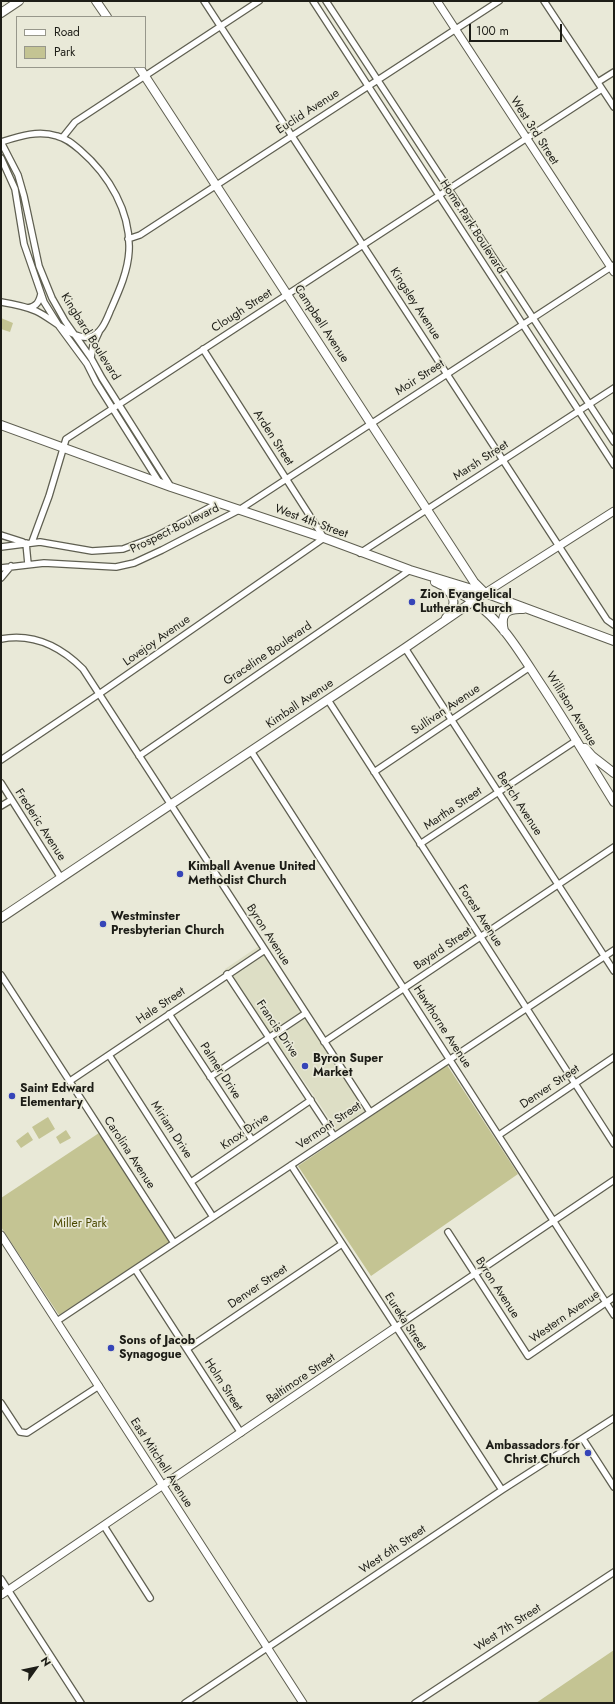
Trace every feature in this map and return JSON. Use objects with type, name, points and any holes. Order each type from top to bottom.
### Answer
[{"type":"main road","points":[[1,13],[19,1]]},
{"type":"main road","points":[[96,1],[106,16]]},
{"type":"main road","name":"Campbell Avenue","points":[[140,68],[474,582],[485,593]]},
{"type":"main road","name":"West 4th Street","points":[[1,425],[171,487],[324,538],[360,553],[485,593],[614,641]]},
{"type":"main road","name":"Williston Avenue","points":[[410,570],[473,602],[504,631],[530,667],[577,740],[614,802]]},
{"type":"main road","points":[[439,625],[449,614],[454,603],[451,593],[440,585]]},
{"type":"main road","name":"Kimball Avenue","points":[[1,918],[328,700],[485,593]]},
{"type":"main road","points":[[504,631],[502,619],[508,611],[514,609],[533,611]]},
{"type":"main road","points":[[577,740],[592,756],[614,773]]},
{"type":"street","name":"Kingsley Avenue","points":[[204,1],[607,620],[614,625]]},
{"type":"street","points":[[63,137],[75,122],[259,1]]},
{"type":"street","name":"Home Park Boulevard","points":[[312,1],[614,465]]},
{"type":"street","name":"Home Park Boulevard","points":[[326,1],[614,442]]},
{"type":"street","name":"West 3rd Street","points":[[437,1],[526,139],[613,268]]},
{"type":"street","name":"Euclid Avenue","points":[[128,239],[140,235],[499,1]]},
{"type":"street","points":[[544,1],[614,107]]},
{"type":"street","points":[[598,82],[614,72]]},
{"type":"street","name":"Clough Street","points":[[28,543],[49,496],[66,439],[602,89]]},
{"type":"street","points":[[1,142],[30,134],[49,134],[63,137],[91,160],[112,186],[121,207],[128,239],[128,258],[122,281],[93,345],[91,358]]},
{"type":"street","name":"Kingbard Boulevard","points":[[1,142],[22,186],[33,242],[46,284],[58,310],[91,358],[171,487]]},
{"type":"street","name":"Kingbard Boulevard","points":[[1,158],[14,189],[24,244],[41,294],[51,314],[87,364],[112,408],[159,482]]},
{"type":"street","name":"Moir Street","points":[[239,510],[523,324],[613,268]]},
{"type":"street","points":[[28,308],[39,302],[41,294]]},
{"type":"street","points":[[1,302],[28,308],[47,317],[75,335],[91,337],[99,332]]},
{"type":"street","name":"Arden Street","points":[[203,349],[324,538]]},
{"type":"street","name":"Marsh Street","points":[[360,553],[614,388]]},
{"type":"street","name":"Prospect Boulevard","points":[[1,547],[28,543],[47,543],[92,550],[123,549],[155,537],[218,503]]},
{"type":"street","name":"Prospect Boulevard","points":[[1,568],[28,564],[54,563],[107,567],[124,566],[162,550],[239,510]]},
{"type":"street","name":"Kimball Avenue","points":[[485,593],[560,547],[614,511]]},
{"type":"street","points":[[1,535],[28,543],[28,564]]},
{"type":"street","name":"Lovejoy Avenue","points":[[1,760],[324,538]]},
{"type":"street","points":[[1,578],[11,566]]},
{"type":"street","name":"Graceline Boulevard","points":[[139,756],[410,570]]},
{"type":"street","name":"Byron Avenue","points":[[1,639],[24,638],[43,642],[61,650],[83,669],[370,1112]]},
{"type":"street","name":"Bertch Avenue","points":[[405,648],[614,971]]},
{"type":"street","name":"Sullivan Avenue","points":[[374,772],[530,667]]},
{"type":"street","name":"Forest Avenue","points":[[328,700],[614,1144]]},
{"type":"street","name":"Martha Street","points":[[420,844],[577,740]]},
{"type":"street","name":"Hawthorne Avenue","points":[[251,751],[614,1314]]},
{"type":"street","name":"Frederic Avenue","points":[[1,783],[61,878]]},
{"type":"street","points":[[1,806],[11,800]]},
{"type":"street","name":"Bayard Street","points":[[324,1042],[614,847]]},
{"type":"street","name":"Hale Street","points":[[70,1081],[227,974],[265,950]]},
{"type":"street","name":"Vermont Street","points":[[57,1321],[614,950]]},
{"type":"street","name":"Francis Drive","points":[[227,974],[334,1136]]},
{"type":"street","name":"Carolina Avenue","points":[[1,975],[174,1243]]},
{"type":"street","points":[[210,1077],[306,1013]]},
{"type":"street","name":"Palmer Drive","points":[[169,1014],[252,1140]]},
{"type":"street","name":"Miriam Drive","points":[[109,1055],[213,1216]]},
{"type":"street","name":"Denver Street","points":[[499,1135],[614,1057]]},
{"type":"street","name":"Knox Drive","points":[[191,1182],[311,1100]]},
{"type":"street","name":"Eureka Street","points":[[291,1165],[502,1490]]},
{"type":"street","name":"Baltimore Street","points":[[1,1595],[614,1180]]},
{"type":"street","name":"Byron Avenue","points":[[448,1232],[528,1356]]},
{"type":"street","name":"East Mitchell Avenue","points":[[1,1235],[303,1703]]},
{"type":"street","name":"Denver Street","points":[[187,1349],[342,1244]]},
{"type":"street","name":"Holm Street","points":[[135,1269],[241,1433]]},
{"type":"street","name":"Western Avenue","points":[[528,1356],[614,1297]]},
{"type":"street","points":[[1,1403],[20,1432],[27,1433],[99,1386]]},
{"type":"street","name":"West 6th Street","points":[[189,1702],[502,1490],[614,1418]]},
{"type":"street","points":[[583,1439],[614,1487]]},
{"type":"street","points":[[104,1526],[150,1598]]},
{"type":"street","name":"West 7th Street","points":[[415,1703],[614,1572]]},
{"type":"street","points":[[1,1579],[82,1703]]},
{"type":"shaded area","points":[[259,946],[369,1117],[341,1137],[313,1094],[225,969]]},
{"type":"green space","points":[[1,318],[13,323],[10,332],[1,329]]},
{"type":"green space","points":[[447,1065],[518,1174],[371,1276],[298,1166]]},
{"type":"green space","points":[[48,1117],[55,1129],[39,1139],[32,1127]]},
{"type":"green space","points":[[66,1130],[71,1138],[60,1144],[56,1137]]},
{"type":"green space","points":[[28,1132],[33,1140],[21,1148],[16,1141]]},
{"type":"green space","name":"Miller Park","points":[[99,1133],[170,1242],[59,1315],[1,1227],[1,1198]]},
{"type":"green space","points":[[614,1650],[614,1703],[536,1703]]},
{"type":"place","name":"Zion Evangelical Lutheran Church","points":[[412,602]]},
{"type":"place","name":"Kimball Avenue United Methodist Church","points":[[180,874]]},
{"type":"place","name":"Westminster Presbyterian Church","points":[[103,924]]},
{"type":"place","name":"Byron Super Market","points":[[305,1066]]},
{"type":"place","name":"Saint Edward Elementary","points":[[12,1096]]},
{"type":"place","name":"Sons of Jacob Synagogue","points":[[111,1348]]},
{"type":"place","name":"Ambassadors for Christ Church","points":[[588,1453]]}]
